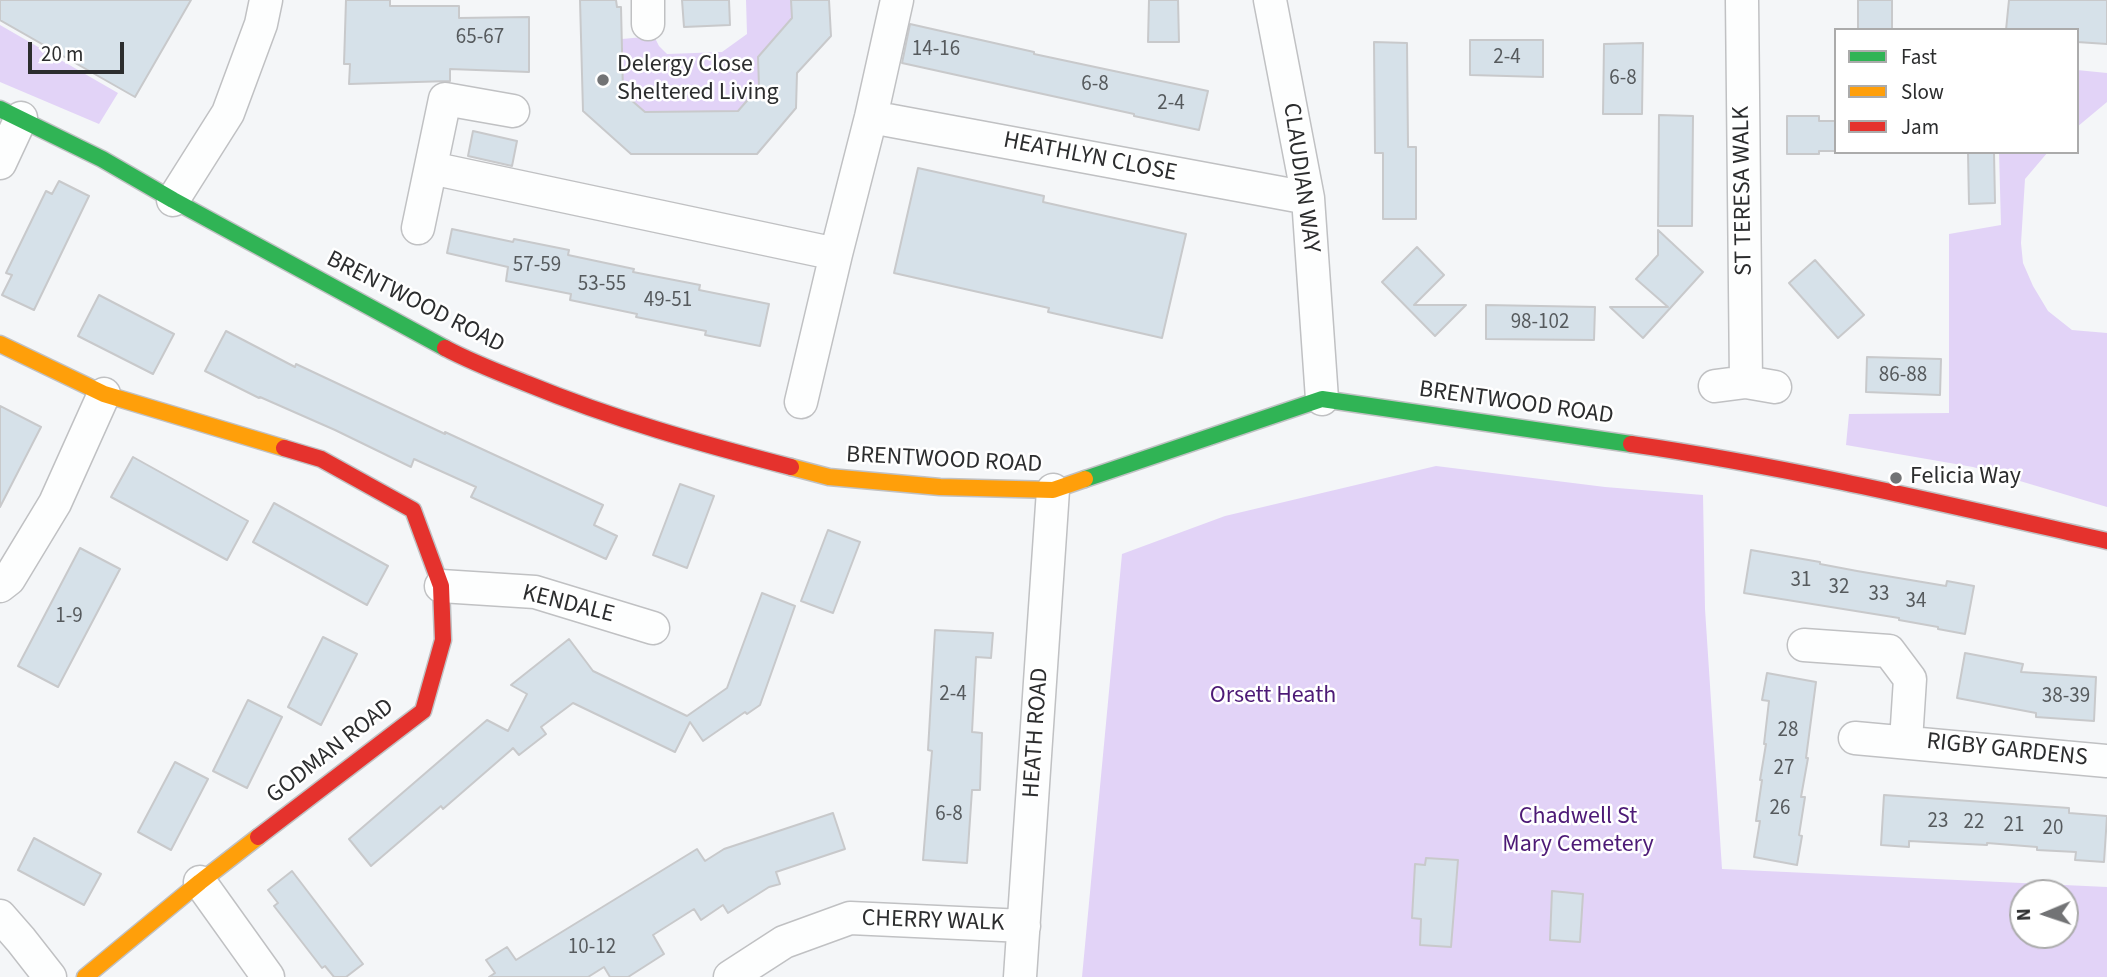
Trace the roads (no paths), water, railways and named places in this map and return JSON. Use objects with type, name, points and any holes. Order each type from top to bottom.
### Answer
[{"type":"street","points":[[173,200],[228,113],[261,24],[266,0]]},
{"type":"street","points":[[801,402],[897,0]]},
{"type":"street","name":"CLAUDIAN WAY","points":[[1270,0],[1308,198],[1322,399]]},
{"type":"street","name":"ST TERESA WALK","points":[[1742,0],[1746,385]]},
{"type":"street","points":[[418,229],[445,99],[513,111]]},
{"type":"street","points":[[0,163],[10,113]]},
{"type":"street","name":"BRENTWOOD ROAD","points":[[10,113],[102,159],[466,359],[567,401],[704,445],[829,477],[940,487],[1054,490],[1322,399],[1721,457],[2107,541]]},
{"type":"street","name":"HEATHLYN CLOSE","points":[[871,117],[1308,198]]},
{"type":"street","points":[[431,168],[836,254]]},
{"type":"street","name":"GODMAN ROAD","points":[[0,344],[104,394],[321,459],[413,510],[441,586],[443,640],[423,710],[200,882],[85,977]]},
{"type":"street","points":[[0,586],[9,579],[55,503],[104,394]]},
{"type":"street","name":"HEATH ROAD","points":[[1020,977],[1054,490]]},
{"type":"street","name":"KENDALE","points":[[441,586],[535,592],[653,628]]},
{"type":"street","name":"RIGBY GARDENS","points":[[1804,645],[1889,651],[1910,678],[1906,741]]},
{"type":"street","name":"RIGBY GARDENS","points":[[1855,737],[2107,761]]},
{"type":"street","points":[[200,882],[268,977]]},
{"type":"street","points":[[0,916],[50,977]]},
{"type":"street","name":"CHERRY WALK","points":[[730,977],[784,942],[850,918],[1024,926]]},
{"type":"place","name":"Delergy Close Sheltered Living","points":[[603,80]]},
{"type":"place","name":"Felicia Way","points":[[1896,478]]},
{"type":"park label","name":"Orsett Heath","points":[[1273,697]]},
{"type":"park label","name":"Chadwell St Mary Cemetery","points":[[1578,832]]}]
